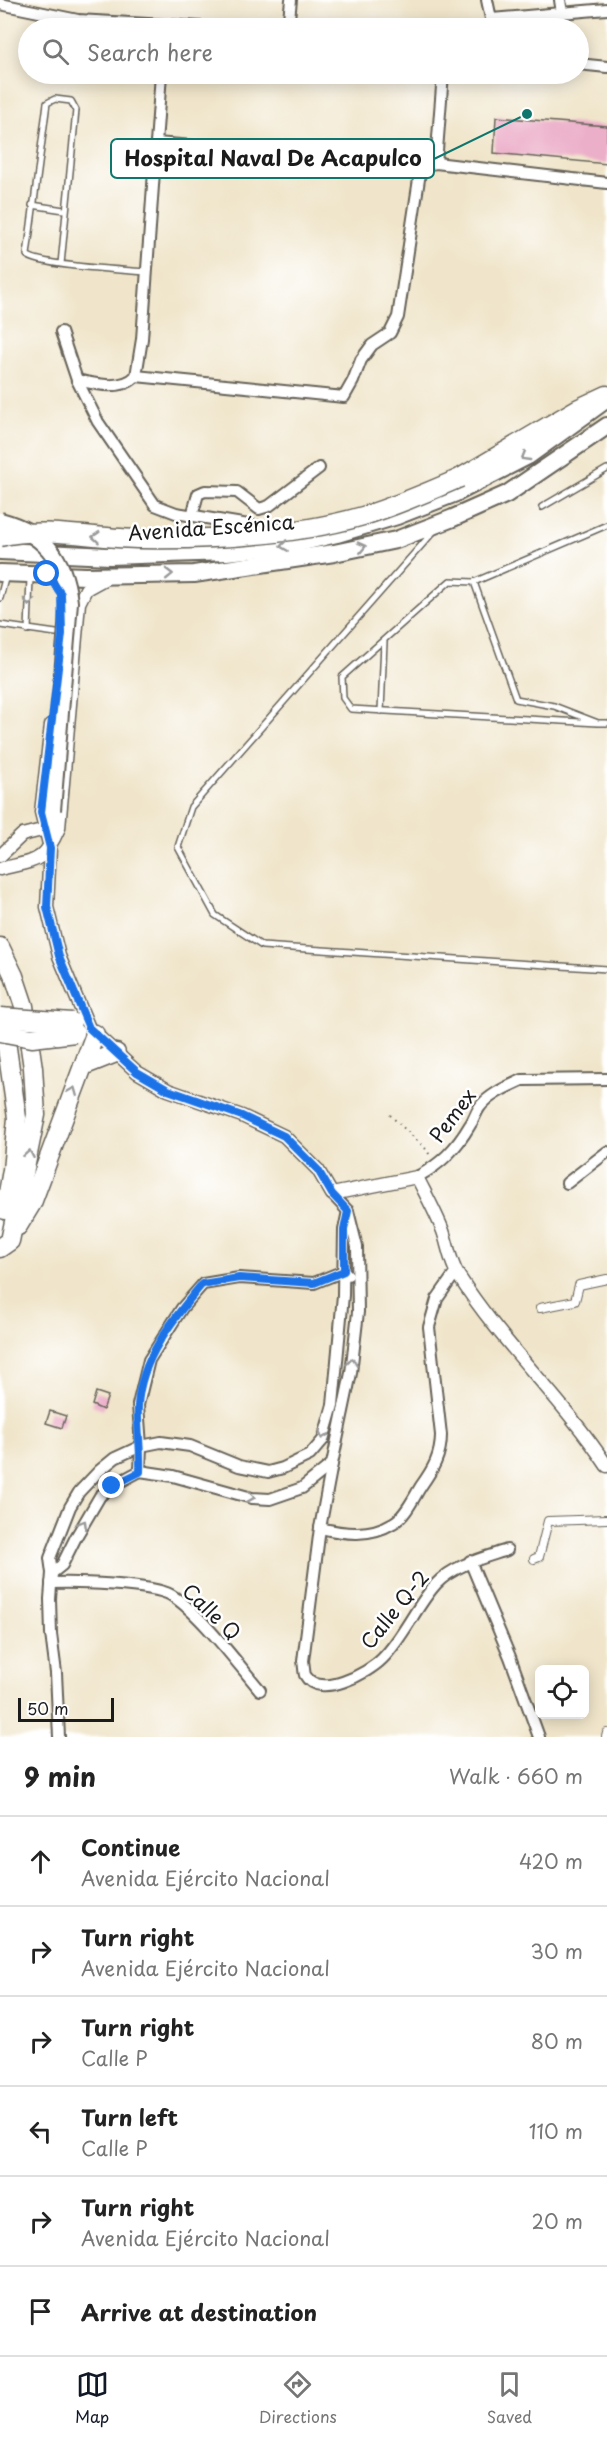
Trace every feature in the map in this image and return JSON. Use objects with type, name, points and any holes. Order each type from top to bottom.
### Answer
[{"type":"highway","points":[[0,537],[35,533],[104,538],[190,538],[282,531],[361,517],[460,478],[577,409],[607,395]]},
{"type":"highway","points":[[0,947],[14,976],[24,1006],[33,1068],[36,1115],[2,1241]]},
{"type":"highway","points":[[0,1010],[5,1026],[17,1118],[2,1241]]},
{"type":"highway","points":[[0,1017],[83,1027]]},
{"type":"highway","points":[[0,1032],[32,1038],[83,1027]]},
{"type":"highway","points":[[2,1241],[32,1203],[83,1066],[83,1027]]},
{"type":"highway","points":[[83,1066],[116,1053]]},
{"type":"main road","name":"Avenida Escénica","points":[[0,551],[110,556],[226,552],[286,546],[337,534],[397,516],[456,493],[528,456],[607,400]]},
{"type":"main road","points":[[3,573],[110,576],[194,574],[334,553],[396,540],[507,494],[607,426]]},
{"type":"main road","points":[[0,521],[22,527],[44,542],[62,569],[67,583],[69,602],[52,810],[46,829]]},
{"type":"street","points":[[289,18],[291,0]]},
{"type":"street","points":[[487,0],[492,18]]},
{"type":"street","points":[[560,0],[562,13]]},
{"type":"street","points":[[0,4],[68,18]]},
{"type":"street","points":[[531,18],[607,9]]},
{"type":"street","points":[[589,65],[607,67]]},
{"type":"street","points":[[77,380],[106,386],[134,379],[136,376],[142,339],[160,84]]},
{"type":"street","points":[[436,163],[442,84]]},
{"type":"street","points":[[156,143],[358,159]]},
{"type":"street","points":[[136,376],[344,397],[361,360],[372,345],[390,333],[398,317],[421,166],[436,163],[607,183]]},
{"type":"street","points":[[61,332],[77,380],[106,435],[155,506],[176,513],[282,530],[322,528],[337,534]]},
{"type":"street","points":[[192,516],[198,494],[205,491],[237,492],[259,509],[269,506],[320,468]]},
{"type":"street","points":[[47,574],[61,594],[62,634],[41,812],[50,848],[47,907],[59,956],[83,1027],[137,1072],[168,1090],[242,1116],[284,1136],[318,1170],[332,1194],[348,1211],[344,1230],[344,1271],[333,1405],[323,1440],[310,1455],[283,1468],[268,1472],[239,1466],[190,1446],[161,1442],[141,1446],[115,1458],[79,1492],[70,1508],[50,1558],[51,1634],[56,1673],[59,1737]]},
{"type":"street","points":[[0,869],[45,855],[59,828],[80,603],[86,589],[110,576]]},
{"type":"street","points":[[0,856],[22,835],[46,829]]},
{"type":"street","name":"Pemex","points":[[332,1194],[417,1178],[436,1167],[454,1150],[479,1107],[494,1095],[522,1080],[607,1079]]},
{"type":"street","points":[[567,1182],[607,1152]]},
{"type":"street","points":[[417,1178],[442,1230],[456,1272],[486,1317],[536,1378],[584,1431],[607,1466]]},
{"type":"street","name":"Calle Q-2","points":[[348,1211],[357,1247],[358,1312],[351,1372],[320,1528],[303,1661],[305,1675],[316,1684],[327,1687],[356,1677],[382,1659],[437,1582],[470,1561]]},
{"type":"street","points":[[344,1271],[358,1286]]},
{"type":"street","points":[[140,1472],[138,1405],[149,1360],[182,1308],[202,1284],[239,1278],[314,1283],[344,1271]]},
{"type":"street","points":[[320,1528],[345,1534],[364,1533],[394,1523],[436,1464],[441,1446],[441,1434],[429,1327],[437,1299],[456,1272]]},
{"type":"street","points":[[540,1308],[575,1301],[579,1285],[607,1279]]},
{"type":"street","points":[[52,1578],[62,1565],[100,1496],[112,1486],[140,1472],[173,1476],[252,1498],[270,1498],[302,1488],[332,1464]]},
{"type":"street","points":[[534,1559],[539,1557],[548,1521],[607,1519]]},
{"type":"street","points":[[507,1550],[470,1561],[510,1657],[538,1737]]},
{"type":"street","name":"Calle Q","points":[[52,1578],[168,1593],[185,1605],[260,1690]]},
{"type":"lane","points":[[61,264],[64,210],[76,110],[71,101],[55,99],[47,103],[27,255],[32,260],[61,264],[146,272]]},
{"type":"lane","points":[[32,205],[64,210]]},
{"type":"lane","points":[[542,507],[607,469]]},
{"type":"lane","points":[[441,523],[191,807],[178,847],[215,915],[262,946],[607,969]]},
{"type":"lane","points":[[607,525],[474,582],[450,581],[342,677],[343,698],[351,709],[607,723]]},
{"type":"lane","points":[[0,598],[3,573]]},
{"type":"lane","points":[[28,630],[30,573]]},
{"type":"lane","points":[[474,582],[516,699],[554,706],[598,723]]},
{"type":"lane","points":[[0,625],[77,636]]},
{"type":"lane","points":[[381,711],[384,642]]},
{"type":"path","points":[[390,1115],[427,1150],[436,1167]]},
{"type":"building","points":[[496,117],[607,126],[607,164],[494,153]]},
{"type":"building","points":[[96,1392],[108,1396],[103,1410],[92,1405]]},
{"type":"building","points":[[50,1411],[66,1416],[62,1428],[46,1423]]},
{"type":"place","name":"Hospital Naval De Acapulco","points":[[527,114]]},
{"type":"route","points":[[47,574],[61,594],[62,634],[41,812],[50,848],[47,907],[59,956],[89,1028],[137,1072],[168,1090],[242,1116],[284,1136],[318,1170],[332,1194],[348,1211],[344,1230],[344,1271],[314,1283],[239,1278],[202,1284],[182,1308],[149,1360],[138,1405],[140,1472],[112,1486]]}]
